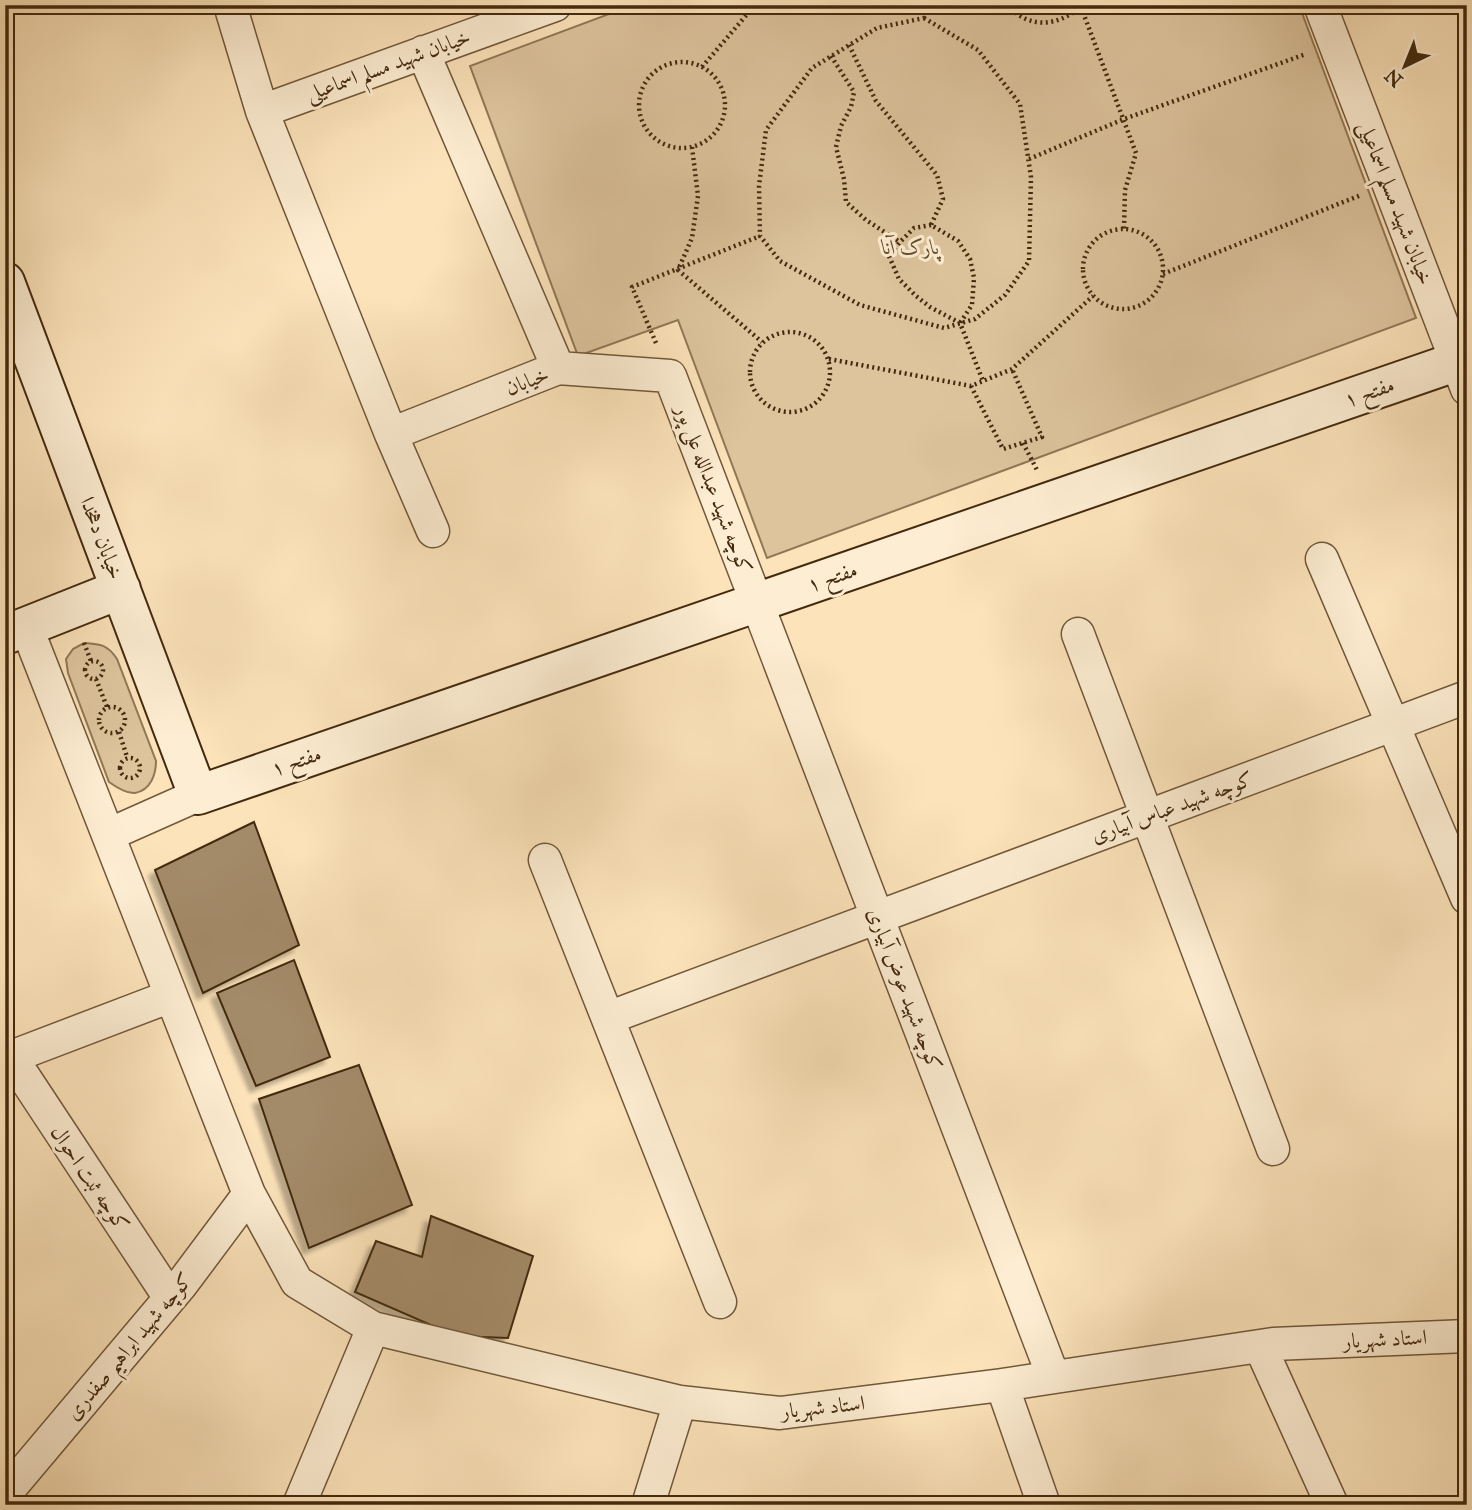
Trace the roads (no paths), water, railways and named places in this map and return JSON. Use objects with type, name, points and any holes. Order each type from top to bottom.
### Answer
[{"type":"street","points":[[230,5],[262,111],[432,531]]},
{"type":"street","name":"خیابان شهید مسلم اسماعیلی","points":[[262,111],[555,5]]},
{"type":"street","name":"خیابان شهید مسلم اسماعیلی","points":[[1320,5],[1463,370]]},
{"type":"street","points":[[423,52],[558,368]]},
{"type":"street","name":"خیابان دهخدا","points":[[5,282],[198,795]]},
{"type":"street","name":"خیابان","points":[[391,434],[558,368],[670,376]]},
{"type":"street","name":"مفتح ۱","points":[[198,795],[757,603],[1463,370]]},
{"type":"street","name":"کوچه شهید عبدالله علی پور","points":[[670,376],[757,603]]},
{"type":"street","points":[[1322,559],[1467,898]]},
{"type":"street","points":[[16,631],[121,589]]},
{"type":"street","name":"کوچه شهید عوض آبیاری","points":[[757,603],[1053,1377]]},
{"type":"street","name":"استاد شهریار","points":[[16,631],[108,835],[249,1194],[297,1282],[373,1328],[680,1402],[780,1413],[1002,1385],[1260,1346],[1467,1335]]},
{"type":"street","points":[[1077,634],[1273,1149]]},
{"type":"street","name":"کوچه شهید عباس آبیاری","points":[[608,1018],[1467,697]]},
{"type":"street","points":[[108,835],[198,795]]},
{"type":"street","points":[[545,860],[720,1302]]},
{"type":"street","name":"کوچه ثبت احوال","points":[[170,1298],[8,1061],[171,996]]},
{"type":"street","name":"کوچه شهید ابراهیم صفدری","points":[[5,1494],[170,1298],[249,1194]]},
{"type":"street","points":[[299,1505],[373,1328]]},
{"type":"street","points":[[1260,1346],[1332,1505]]},
{"type":"street","points":[[1002,1385],[1044,1505]]},
{"type":"street","points":[[648,1505],[680,1402]]},
{"type":"park label","name":"پارک آنا","points":[[911,247]]}]
